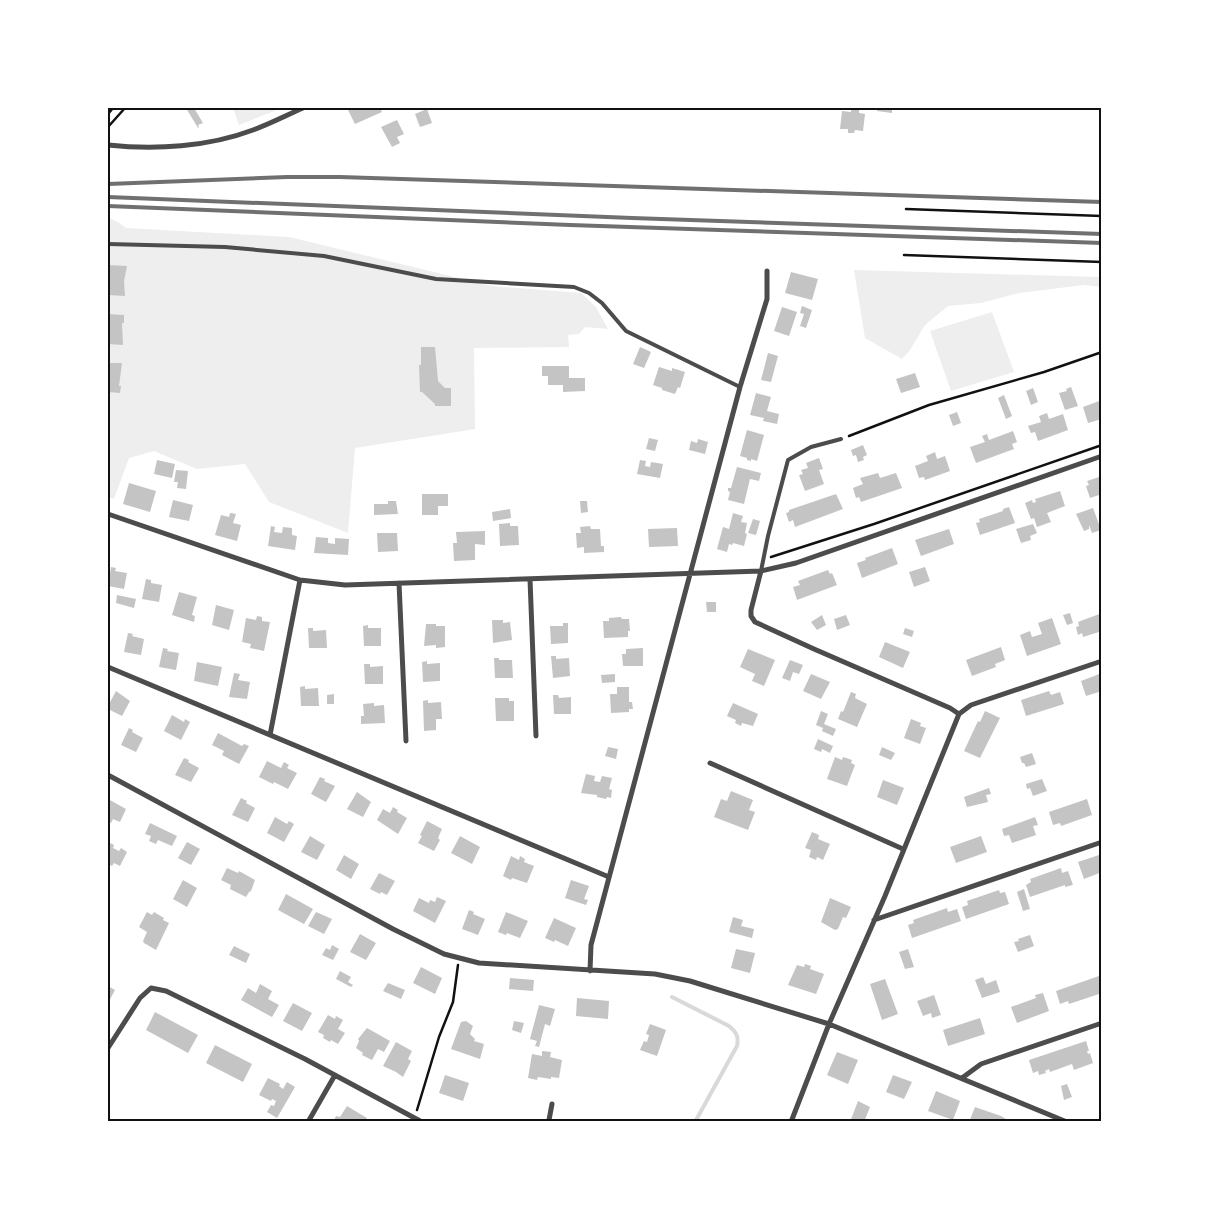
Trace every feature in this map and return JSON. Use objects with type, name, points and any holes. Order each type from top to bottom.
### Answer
[{"type":"street","points":[[108,145],[132,147],[176,146],[221,140],[253,130],[303,108]]},
{"type":"street","points":[[590,971],[591,944],[740,387],[767,299],[767,271]]},
{"type":"street","points":[[108,514],[300,580],[345,585],[761,571],[796,563],[1102,456]]},
{"type":"street","points":[[761,571],[751,610],[751,616],[755,622],[950,708],[959,714]]},
{"type":"street","points":[[530,579],[536,736]]},
{"type":"street","points":[[270,735],[300,580]]},
{"type":"street","points":[[399,584],[406,741]]},
{"type":"street","points":[[790,1122],[959,714],[971,705],[1102,661]]},
{"type":"street","points":[[108,667],[609,877]]},
{"type":"street","points":[[710,763],[903,849]]},
{"type":"street","points":[[108,775],[393,929],[444,954],[487,963],[655,974],[690,981],[829,1024],[1067,1122]]},
{"type":"street","points":[[874,920],[1102,842]]},
{"type":"street","points":[[108,1048],[140,998],[151,988],[166,991],[305,1059],[422,1122]]},
{"type":"street","points":[[962,1078],[981,1064],[1102,1023]]},
{"type":"street","points":[[308,1122],[335,1075]]},
{"type":"street","points":[[547,1122],[552,1104]]},
{"type":"lane","points":[[108,244],[225,247],[324,256],[436,279],[574,287],[589,293],[602,303],[626,331],[740,387]]},
{"type":"lane","points":[[761,571],[762,559],[788,460],[811,447],[840,439]]},
{"type":"path","points":[[108,114],[113,108]]},
{"type":"path","points":[[108,127],[126,108]]},
{"type":"path","points":[[906,209],[1102,216]]},
{"type":"path","points":[[904,255],[1102,262]]},
{"type":"path","points":[[840,439],[929,405],[1044,372],[1102,352]]},
{"type":"path","points":[[762,559],[804,548],[1102,445]]},
{"type":"path","points":[[415,1117],[439,1037],[454,1002],[459,958]]},
{"type":"shaded area","points":[[233,108],[282,108],[239,125]]},
{"type":"shaded area","points":[[108,218],[126,228],[289,237],[492,286],[581,293],[596,307],[608,329],[585,327],[579,334],[568,335],[569,347],[474,348],[475,429],[355,448],[348,533],[269,502],[245,464],[197,469],[154,451],[129,458],[114,499],[108,497]]},
{"type":"shaded area","points":[[854,270],[1101,277],[1101,287],[1084,285],[1019,293],[981,303],[948,306],[925,325],[910,350],[902,359],[865,338]]},
{"type":"shaded area","points":[[992,312],[1014,372],[951,391],[930,331]]},
{"type":"building","points":[[186,108],[194,108],[203,123],[198,125],[198,128]]},
{"type":"building","points":[[347,108],[380,108],[382,112],[355,124]]},
{"type":"building","points":[[877,108],[892,108],[892,113],[877,111]]},
{"type":"building","points":[[427,109],[432,123],[420,127],[415,114]]},
{"type":"building","points":[[851,109],[859,110],[859,113],[865,114],[863,131],[855,130],[854,133],[848,133],[848,129],[840,129],[842,111],[851,112]]},
{"type":"building","points":[[397,120],[404,134],[397,137],[400,143],[392,147],[381,127]]},
{"type":"building","points":[[108,265],[127,266],[124,281],[125,296],[108,295]]},
{"type":"building","points":[[791,272],[818,279],[812,300],[785,293]]},
{"type":"building","points":[[802,306],[812,310],[806,328],[800,326],[804,314],[800,313]]},
{"type":"building","points":[[782,307],[797,312],[789,336],[774,331]]},
{"type":"building","points":[[108,314],[124,315],[124,323],[122,323],[123,345],[108,344]]},
{"type":"building","points":[[421,347],[435,347],[438,381],[445,388],[451,388],[451,406],[435,406],[420,392],[419,365],[421,365]]},
{"type":"building","points":[[640,347],[651,352],[644,368],[633,364]]},
{"type":"building","points":[[768,353],[778,356],[771,382],[761,380]]},
{"type":"building","points":[[108,363],[122,363],[120,393],[108,392]]},
{"type":"building","points":[[542,366],[569,366],[569,378],[585,378],[585,391],[563,392],[563,385],[548,385],[548,376],[542,376]]},
{"type":"building","points":[[659,367],[685,372],[680,388],[678,387],[675,394],[653,385]]},
{"type":"building","points":[[915,373],[920,387],[901,393],[896,379]]},
{"type":"building","points":[[1071,387],[1078,406],[1065,410],[1059,393],[1067,391],[1066,389]]},
{"type":"building","points":[[1033,388],[1038,402],[1031,405],[1026,391]]},
{"type":"building","points":[[756,393],[771,397],[767,411],[779,414],[777,424],[763,421],[764,418],[750,415]]},
{"type":"building","points":[[1004,395],[1012,416],[1006,419],[998,398]]},
{"type":"building","points":[[1102,400],[1102,419],[1088,423],[1083,407]]},
{"type":"building","points":[[957,412],[961,423],[953,426],[949,415]]},
{"type":"building","points":[[1047,413],[1049,419],[1063,414],[1068,430],[1038,441],[1035,432],[1031,433],[1028,426],[1041,422],[1039,416]]},
{"type":"building","points":[[747,430],[764,435],[757,461],[747,460],[747,458],[740,456]]},
{"type":"building","points":[[1013,431],[1017,442],[1012,444],[1014,449],[976,463],[970,447],[985,442],[982,436],[987,434],[989,440]]},
{"type":"building","points":[[649,438],[658,440],[655,451],[646,449]]},
{"type":"building","points":[[698,439],[708,442],[705,454],[689,450],[691,441],[697,443]]},
{"type":"building","points":[[863,445],[867,455],[863,457],[864,460],[858,462],[856,455],[853,456],[851,450]]},
{"type":"building","points":[[935,452],[937,459],[945,456],[950,471],[925,480],[924,477],[919,478],[915,466],[928,461],[926,456]]},
{"type":"building","points":[[819,458],[823,469],[819,470],[824,484],[805,491],[799,475],[803,474],[801,470],[808,468],[806,463]]},
{"type":"building","points":[[157,460],[175,464],[172,478],[154,474]]},
{"type":"building","points":[[640,460],[646,461],[645,466],[650,467],[651,462],[663,464],[660,478],[637,474]]},
{"type":"building","points":[[737,467],[761,473],[759,481],[750,479],[744,504],[728,500],[730,492],[728,488],[731,488]]},
{"type":"building","points":[[176,470],[188,471],[186,489],[177,488],[178,482],[174,482]]},
{"type":"building","points":[[878,473],[880,478],[896,473],[902,488],[861,502],[859,497],[856,498],[853,488],[863,484],[860,478]]},
{"type":"building","points":[[1102,476],[1102,494],[1090,498],[1086,486],[1089,485],[1087,481]]},
{"type":"building","points":[[129,483],[156,491],[150,512],[123,504]]},
{"type":"building","points":[[1060,491],[1065,506],[1047,513],[1051,522],[1037,527],[1034,518],[1031,519],[1025,503],[1032,500],[1033,503],[1036,502],[1035,499]]},
{"type":"building","points":[[422,494],[448,494],[448,506],[438,506],[438,515],[422,515]]},
{"type":"building","points":[[836,494],[843,509],[795,527],[793,520],[789,522],[786,513],[789,510]]},
{"type":"building","points":[[173,500],[193,505],[189,521],[169,517]]},
{"type":"building","points":[[388,501],[396,501],[398,514],[374,515],[374,504],[388,504]]},
{"type":"building","points":[[580,501],[587,501],[588,512],[581,513]]},
{"type":"building","points":[[1009,507],[1015,523],[980,535],[976,523],[980,522],[979,519]]},
{"type":"building","points":[[1093,508],[1101,530],[1092,533],[1089,525],[1089,529],[1084,531],[1076,514]]},
{"type":"building","points":[[510,509],[511,518],[493,521],[492,512]]},
{"type":"building","points":[[230,513],[236,514],[233,523],[241,525],[237,541],[215,535],[221,515],[229,517]]},
{"type":"building","points":[[733,513],[743,516],[741,522],[747,523],[745,533],[747,534],[744,546],[733,543],[732,545],[729,544],[727,552],[717,549],[723,527],[729,529]]},
{"type":"building","points":[[753,519],[760,521],[756,535],[748,533]]},
{"type":"building","points":[[510,523],[510,526],[518,526],[519,545],[500,546],[499,524]]},
{"type":"building","points":[[1033,524],[1037,533],[1030,536],[1031,540],[1021,543],[1016,529]]},
{"type":"building","points":[[271,526],[275,527],[274,532],[282,533],[283,527],[292,528],[292,535],[297,536],[295,550],[268,546]]},
{"type":"building","points":[[590,526],[591,529],[600,529],[601,546],[604,546],[604,552],[584,553],[584,547],[577,548],[576,533],[581,533],[580,527]]},
{"type":"building","points":[[677,528],[678,546],[649,547],[648,529]]},
{"type":"building","points":[[949,529],[954,544],[921,556],[915,540]]},
{"type":"building","points":[[485,531],[485,545],[475,544],[475,560],[454,561],[453,543],[457,543],[456,532]]},
{"type":"building","points":[[377,533],[397,533],[398,551],[378,552]]},
{"type":"building","points":[[316,537],[328,538],[328,543],[335,544],[335,538],[349,539],[348,555],[314,553]]},
{"type":"building","points":[[892,548],[898,564],[862,578],[857,563]]},
{"type":"building","points":[[111,567],[116,568],[115,571],[127,573],[124,589],[108,586]]},
{"type":"building","points":[[925,567],[930,581],[914,587],[909,572]]},
{"type":"building","points":[[828,570],[830,574],[832,573],[837,585],[797,600],[793,587],[800,585],[798,581]]},
{"type":"building","points":[[146,579],[151,580],[151,583],[162,585],[159,602],[142,599]]},
{"type":"building","points":[[179,592],[197,597],[192,615],[195,616],[194,622],[172,615]]},
{"type":"building","points":[[117,595],[136,599],[134,608],[116,603]]},
{"type":"building","points":[[706,602],[716,602],[716,612],[707,612]]},
{"type":"building","points":[[216,605],[234,610],[229,630],[212,625]]},
{"type":"building","points":[[1070,613],[1073,623],[1067,625],[1063,615]]},
{"type":"building","points":[[1102,613],[1102,631],[1083,637],[1082,633],[1078,635],[1076,627],[1079,626],[1078,622]]},
{"type":"building","points":[[822,615],[826,625],[817,630],[811,622]]},
{"type":"building","points":[[846,615],[850,625],[837,630],[834,619]]},
{"type":"building","points":[[257,616],[262,617],[262,621],[270,622],[264,651],[250,648],[251,644],[242,642],[246,618],[256,620]]},
{"type":"building","points":[[621,617],[622,619],[629,619],[630,631],[628,631],[628,637],[604,638],[603,621],[609,621],[609,618]]},
{"type":"building","points":[[1052,618],[1061,644],[1027,656],[1020,635],[1030,631],[1032,637],[1042,634],[1038,623]]},
{"type":"building","points":[[492,620],[503,620],[503,623],[510,622],[512,640],[493,643]]},
{"type":"building","points":[[563,623],[568,623],[568,643],[551,644],[550,626],[563,626]]},
{"type":"building","points":[[426,624],[445,626],[445,647],[436,648],[436,645],[424,646]]},
{"type":"building","points":[[368,625],[368,628],[381,628],[381,646],[364,646],[363,626]]},
{"type":"building","points":[[308,628],[313,628],[313,631],[326,630],[327,648],[309,648]]},
{"type":"building","points":[[905,628],[914,631],[912,637],[903,634]]},
{"type":"building","points":[[128,633],[144,639],[141,655],[124,652]]},
{"type":"building","points":[[885,642],[910,652],[903,668],[879,657]]},
{"type":"building","points":[[1001,647],[1005,660],[995,664],[996,667],[972,676],[966,660]]},
{"type":"building","points":[[163,648],[168,649],[167,651],[179,653],[176,670],[159,667]]},
{"type":"building","points":[[643,648],[643,666],[623,666],[622,654],[626,654],[626,649]]},
{"type":"building","points":[[748,649],[775,660],[764,686],[752,681],[755,674],[740,667]]},
{"type":"building","points":[[551,656],[556,656],[556,659],[569,658],[570,676],[553,678]]},
{"type":"building","points":[[494,658],[512,660],[513,678],[495,678]]},
{"type":"building","points":[[790,660],[803,665],[799,674],[793,672],[790,681],[782,678]]},
{"type":"building","points":[[427,661],[427,664],[440,663],[440,681],[423,682],[422,662]]},
{"type":"building","points":[[197,662],[222,667],[218,686],[194,681]]},
{"type":"building","points":[[364,664],[370,664],[370,667],[383,666],[383,684],[365,684]]},
{"type":"building","points":[[234,673],[240,674],[238,680],[250,682],[247,699],[229,697]]},
{"type":"building","points":[[1102,673],[1102,691],[1086,696],[1081,681]]},
{"type":"building","points":[[615,674],[615,682],[602,683],[601,675]]},
{"type":"building","points":[[811,674],[830,682],[821,699],[803,691]]},
{"type":"building","points":[[305,686],[305,689],[318,688],[319,706],[301,706],[300,687]]},
{"type":"building","points":[[617,687],[629,687],[629,702],[632,702],[633,709],[629,709],[629,712],[611,713],[610,694],[617,694]]},
{"type":"building","points":[[116,691],[130,701],[122,716],[108,709]]},
{"type":"building","points":[[1049,691],[1051,695],[1060,692],[1064,704],[1026,716],[1021,700]]},
{"type":"building","points":[[851,692],[856,694],[855,698],[867,704],[857,727],[838,719]]},
{"type":"building","points":[[334,694],[334,704],[327,704],[327,695]]},
{"type":"building","points":[[553,695],[558,695],[559,698],[571,697],[571,714],[554,714]]},
{"type":"building","points":[[495,698],[509,698],[509,701],[514,701],[514,721],[496,721]]},
{"type":"building","points":[[428,700],[428,703],[441,702],[442,719],[436,719],[436,730],[424,731],[423,701]]},
{"type":"building","points":[[374,703],[374,706],[384,705],[385,723],[361,724],[361,716],[364,716],[363,704]]},
{"type":"building","points":[[733,703],[758,714],[753,726],[742,723],[741,726],[735,723],[736,720],[727,716]]},
{"type":"building","points":[[821,711],[828,714],[824,724],[836,729],[833,736],[822,731],[823,728],[816,725]]},
{"type":"building","points":[[985,711],[1000,718],[980,758],[964,751],[978,721],[980,722]]},
{"type":"building","points":[[172,715],[184,722],[185,719],[190,722],[181,740],[164,731]]},
{"type":"building","points":[[911,719],[921,723],[920,726],[926,728],[920,744],[904,738]]},
{"type":"building","points":[[129,728],[133,730],[132,732],[143,738],[136,752],[121,745]]},
{"type":"building","points":[[218,733],[242,746],[244,744],[249,746],[239,764],[222,755],[224,751],[212,745]]},
{"type":"building","points":[[818,739],[833,746],[830,753],[822,749],[821,752],[814,749]]},
{"type":"building","points":[[608,747],[618,749],[616,759],[605,756]]},
{"type":"building","points":[[882,747],[895,753],[891,760],[879,755]]},
{"type":"building","points":[[1032,753],[1036,764],[1026,767],[1020,757]]},
{"type":"building","points":[[835,757],[842,760],[843,757],[852,760],[851,763],[855,765],[847,786],[827,779]]},
{"type":"building","points":[[184,758],[199,768],[191,782],[175,775]]},
{"type":"building","points":[[267,761],[281,768],[284,762],[289,765],[287,768],[297,773],[288,789],[259,777]]},
{"type":"building","points":[[586,774],[595,776],[594,781],[600,782],[602,776],[612,778],[609,789],[612,790],[611,798],[607,797],[606,799],[597,797],[597,795],[581,793]]},
{"type":"building","points":[[320,777],[335,786],[326,802],[311,794]]},
{"type":"building","points":[[1042,779],[1047,791],[1033,796],[1030,788],[1027,789],[1026,784]]},
{"type":"building","points":[[883,780],[904,788],[897,805],[877,797]]},
{"type":"building","points":[[989,788],[991,794],[986,795],[988,802],[967,807],[964,797]]},
{"type":"building","points":[[731,791],[753,800],[749,810],[755,812],[748,830],[714,817],[721,799],[727,801]]},
{"type":"building","points":[[357,792],[371,802],[363,817],[347,809]]},
{"type":"building","points":[[241,798],[255,808],[248,822],[232,815]]},
{"type":"building","points":[[108,799],[126,809],[120,822],[113,819],[111,823],[108,821]]},
{"type":"building","points":[[1087,799],[1092,815],[1061,826],[1060,823],[1053,825],[1049,812]]},
{"type":"building","points":[[393,807],[407,818],[398,834],[377,820],[383,809],[390,813]]},
{"type":"building","points":[[275,817],[287,824],[289,821],[294,824],[284,842],[267,833]]},
{"type":"building","points":[[1035,817],[1038,825],[1033,826],[1036,835],[1012,843],[1009,835],[1004,836],[1002,829]]},
{"type":"building","points":[[427,821],[442,829],[438,838],[440,840],[434,851],[418,843]]},
{"type":"building","points":[[150,823],[177,836],[172,846],[158,840],[156,844],[149,841],[151,836],[145,834]]},
{"type":"building","points":[[812,832],[819,835],[818,839],[830,844],[823,860],[817,857],[816,860],[809,857],[811,850],[805,848]]},
{"type":"building","points":[[310,836],[325,845],[317,860],[301,852]]},
{"type":"building","points":[[460,836],[480,847],[472,864],[451,853]]},
{"type":"building","points":[[981,836],[987,852],[956,863],[950,847]]},
{"type":"building","points":[[108,842],[114,845],[113,848],[119,851],[121,848],[127,852],[120,866],[114,863],[112,866],[108,864]]},
{"type":"building","points":[[187,842],[200,849],[191,865],[178,858]]},
{"type":"building","points":[[1102,854],[1102,872],[1084,879],[1078,862]]},
{"type":"building","points":[[344,855],[359,864],[351,879],[336,870]]},
{"type":"building","points":[[511,856],[519,860],[520,856],[525,859],[524,862],[534,866],[527,883],[512,878],[511,880],[503,876]]},
{"type":"building","points":[[227,868],[238,873],[239,871],[255,880],[251,891],[246,897],[230,889],[231,885],[221,880]]},
{"type":"building","points":[[1061,868],[1062,873],[1068,871],[1073,885],[1065,887],[1065,885],[1030,897],[1026,885],[1031,882],[1030,879]]},
{"type":"building","points":[[379,873],[395,881],[387,895],[370,889]]},
{"type":"building","points":[[183,880],[197,888],[187,907],[173,899]]},
{"type":"building","points":[[571,880],[589,886],[584,899],[588,900],[586,905],[565,898]]},
{"type":"building","points":[[1024,889],[1030,909],[1023,911],[1017,892]]},
{"type":"building","points":[[999,890],[1000,893],[1005,892],[1009,904],[966,919],[962,907],[968,905],[967,901]]},
{"type":"building","points":[[286,894],[313,909],[304,924],[278,910]]},
{"type":"building","points":[[437,897],[446,901],[435,923],[413,911],[419,898],[429,903],[430,900],[435,902]]},
{"type":"building","points":[[830,898],[851,907],[846,918],[843,917],[838,929],[835,930],[821,922]]},
{"type":"building","points":[[947,908],[948,912],[957,909],[961,921],[912,938],[908,925],[914,923],[913,920]]},
{"type":"building","points":[[469,910],[474,912],[473,914],[485,919],[478,935],[462,929]]},
{"type":"building","points":[[147,912],[152,915],[154,912],[169,923],[156,950],[144,943],[147,932],[139,927]]},
{"type":"building","points":[[316,912],[332,919],[324,934],[308,926]]},
{"type":"building","points":[[506,912],[528,921],[520,938],[498,932]]},
{"type":"building","points":[[733,917],[743,920],[741,926],[754,929],[752,938],[729,932]]},
{"type":"building","points":[[554,918],[576,928],[568,946],[545,938]]},
{"type":"building","points":[[360,934],[376,943],[366,960],[350,952]]},
{"type":"building","points":[[1030,935],[1034,946],[1018,952],[1014,942]]},
{"type":"building","points":[[332,945],[339,949],[333,960],[322,955],[326,948],[330,950]]},
{"type":"building","points":[[234,946],[250,954],[246,963],[229,955]]},
{"type":"building","points":[[736,949],[755,953],[750,973],[731,968]]},
{"type":"building","points":[[908,949],[914,967],[905,969],[899,952]]},
{"type":"building","points":[[805,964],[811,966],[810,969],[824,974],[816,994],[788,985],[797,965],[804,967]]},
{"type":"building","points":[[421,967],[442,978],[435,994],[413,983]]},
{"type":"building","points":[[340,971],[351,977],[348,982],[353,985],[351,987],[336,979]]},
{"type":"building","points":[[1099,976],[1102,984],[1102,993],[1069,1004],[1068,1001],[1060,1004],[1056,991]]},
{"type":"building","points":[[983,977],[986,984],[996,980],[1000,992],[982,998],[975,980]]},
{"type":"building","points":[[510,978],[534,980],[533,991],[509,989]]},
{"type":"building","points":[[885,979],[898,1014],[882,1020],[870,984]]},
{"type":"building","points":[[388,983],[405,990],[401,999],[383,991]]},
{"type":"building","points":[[260,984],[272,991],[268,999],[279,1005],[272,1017],[241,1000],[248,988],[256,993]]},
{"type":"building","points":[[108,986],[115,990],[108,1003]]},
{"type":"building","points":[[1043,993],[1049,1011],[1017,1023],[1011,1007],[1036,998],[1035,995]]},
{"type":"building","points":[[934,995],[941,1015],[932,1018],[931,1013],[923,1016],[917,1001]]},
{"type":"building","points":[[577,998],[609,1001],[608,1019],[576,1016]]},
{"type":"building","points":[[293,1003],[312,1013],[302,1031],[283,1021]]},
{"type":"building","points":[[539,1005],[555,1009],[550,1026],[545,1024],[539,1047],[535,1046],[537,1041],[530,1039]]},
{"type":"building","points":[[155,1012],[198,1035],[188,1053],[146,1030]]},
{"type":"building","points":[[328,1015],[335,1019],[336,1016],[343,1020],[338,1029],[345,1033],[338,1044],[323,1038],[324,1035],[318,1032]]},
{"type":"building","points":[[980,1018],[985,1034],[948,1046],[943,1030]]},
{"type":"building","points":[[466,1021],[473,1026],[470,1034],[475,1039],[474,1041],[484,1044],[480,1059],[451,1049],[461,1022]]},
{"type":"building","points":[[514,1021],[524,1023],[521,1033],[512,1030]]},
{"type":"building","points":[[650,1024],[666,1030],[657,1056],[640,1050],[644,1041],[647,1042],[649,1035],[646,1034]]},
{"type":"building","points":[[367,1028],[390,1041],[384,1052],[378,1049],[372,1060],[362,1055],[363,1053],[356,1048],[358,1039]]},
{"type":"building","points":[[1086,1041],[1089,1051],[1087,1051],[1088,1054],[1090,1053],[1093,1063],[1074,1070],[1072,1064],[1050,1072],[1049,1069],[1045,1071],[1046,1073],[1039,1075],[1038,1071],[1033,1073],[1029,1060]]},
{"type":"building","points":[[396,1042],[412,1051],[408,1059],[411,1061],[403,1077],[383,1066]]},
{"type":"building","points":[[215,1045],[252,1064],[243,1082],[206,1063]]},
{"type":"building","points":[[542,1051],[551,1052],[550,1057],[562,1060],[559,1078],[538,1077],[537,1080],[528,1078],[532,1054],[542,1056]]},
{"type":"building","points":[[837,1052],[858,1060],[848,1084],[827,1075]]},
{"type":"building","points":[[445,1075],[469,1083],[463,1101],[439,1093]]},
{"type":"building","points":[[893,1075],[912,1082],[904,1099],[886,1092]]},
{"type":"building","points":[[268,1078],[280,1084],[279,1086],[283,1089],[287,1082],[295,1087],[277,1118],[267,1112],[271,1105],[274,1106],[276,1101],[272,1099],[271,1101],[259,1095]]},
{"type":"building","points":[[1067,1084],[1072,1097],[1064,1100],[1061,1086]]},
{"type":"building","points":[[936,1091],[960,1101],[953,1120],[928,1111]]},
{"type":"building","points":[[858,1101],[870,1107],[864,1122],[850,1122]]},
{"type":"building","points":[[347,1106],[367,1118],[365,1122],[333,1122],[336,1116],[340,1117]]},
{"type":"building","points":[[975,1107],[1001,1116],[1006,1119],[1005,1122],[969,1122]]},
{"type":"waterway","points":[[672,997],[729,1026],[737,1037],[737,1046],[695,1122]]},
{"type":"railway","points":[[108,184],[287,177],[340,177],[1102,202]]},
{"type":"railway","points":[[108,197],[1102,234]]},
{"type":"railway","points":[[108,206],[570,225],[1102,243]]}]
